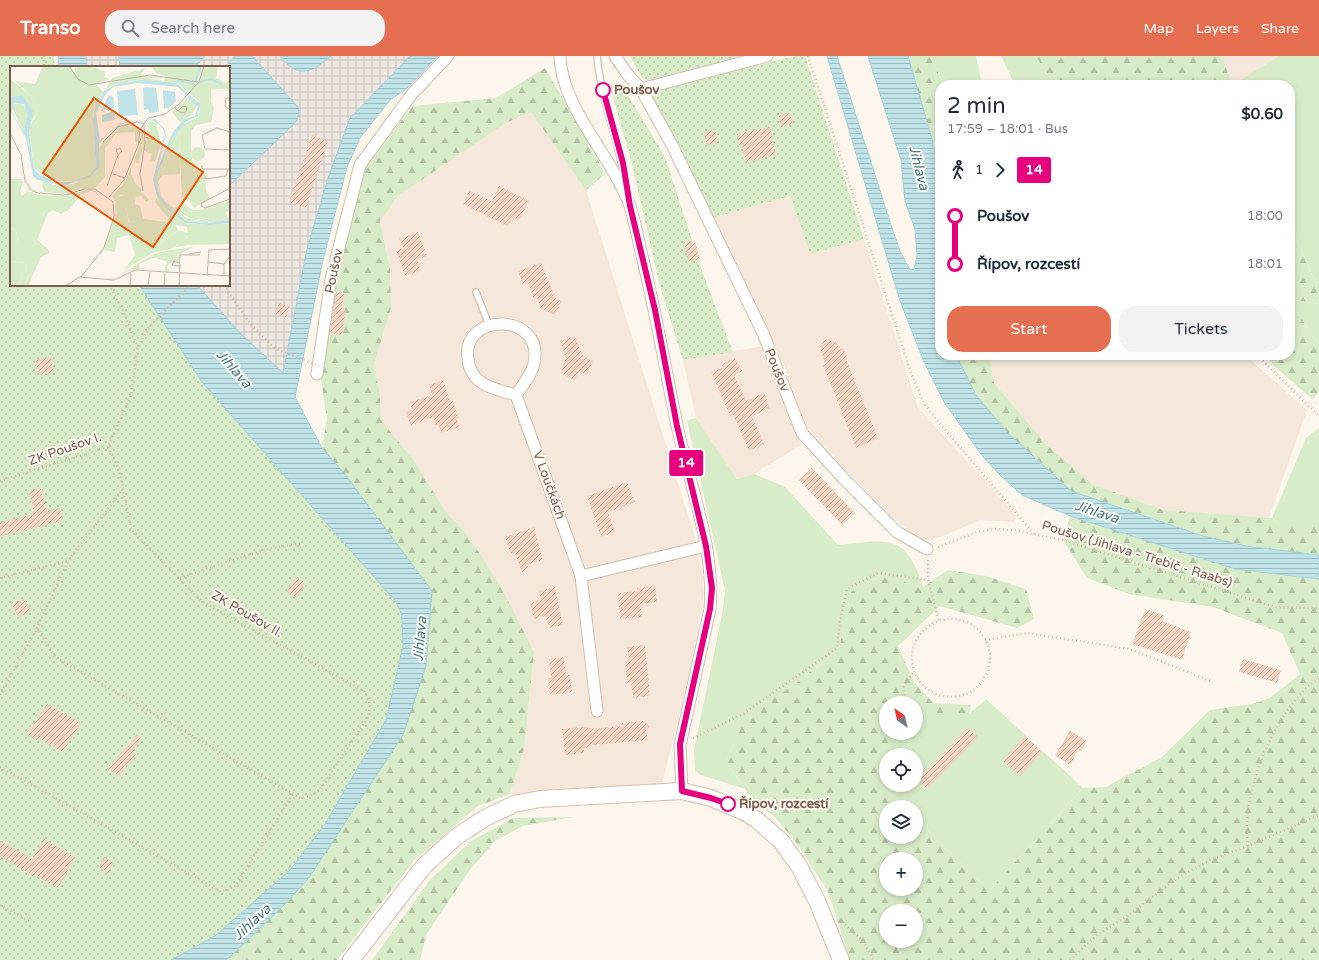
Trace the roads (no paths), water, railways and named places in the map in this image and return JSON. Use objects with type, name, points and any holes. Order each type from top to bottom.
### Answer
[{"type":"street","name":"Poušov","points":[[318,370],[331,279],[360,165],[412,94],[448,56]]},
{"type":"street","points":[[560,56],[567,90],[587,128],[613,169],[630,206],[655,310],[677,426],[706,546],[712,588],[710,609],[680,744],[682,791]]},
{"type":"street","name":"Poušov","points":[[616,56],[628,75],[641,89],[672,145],[762,333],[802,432],[844,479],[897,532],[928,549]]},
{"type":"street","points":[[641,89],[767,56]]},
{"type":"street","points":[[497,323],[513,325],[526,333],[534,347],[535,355],[532,370],[516,394],[484,385],[477,380],[469,366],[468,357],[471,341],[476,334],[489,325],[497,323]]},
{"type":"street","name":"V Loučkách","points":[[516,394],[581,576],[597,711]]},
{"type":"street","points":[[581,576],[706,546]]},
{"type":"street","points":[[351,960],[424,866],[456,837],[485,818],[514,804],[540,799],[682,791],[711,798],[739,809],[757,820],[780,841],[799,866],[817,901],[841,960]]},
{"type":"lane","points":[[597,56],[599,75],[623,163],[630,206]]},
{"type":"lane","points":[[476,292],[489,325]]},
{"type":"water","points":[[58,56],[86,56],[87,66],[59,66]]},
{"type":"water","points":[[119,56],[205,56],[196,66],[120,66]]},
{"type":"water","points":[[235,56],[252,56],[298,107],[299,112],[299,115],[293,125],[230,185],[230,66],[226,66]]},
{"type":"water","points":[[280,56],[331,56],[312,69],[299,71],[287,64]]},
{"type":"water","name":"Jihlava","points":[[410,56],[438,56],[406,89],[390,100],[360,138],[347,167],[323,260],[295,397],[322,448],[344,473],[432,591],[426,666],[403,735],[308,879],[282,907],[229,958],[225,960],[171,960],[215,936],[290,870],[325,824],[386,720],[403,646],[402,615],[396,602],[202,382],[140,286],[198,286],[241,334],[283,373],[307,249],[328,178],[350,118]]},
{"type":"water","name":"Jihlava","points":[[827,56],[837,56],[891,225],[900,251],[910,270],[914,269],[917,256],[915,229],[905,201],[901,160],[868,56],[908,56],[932,139],[935,157],[935,360],[958,360],[976,395],[1007,432],[1071,491],[1203,536],[1246,546],[1319,555],[1319,579],[1235,569],[1070,516],[1022,495],[983,457],[944,402],[924,362],[900,301]]},
{"type":"place","name":"Poušov","points":[[603,90]]},
{"type":"place","name":"Řípov, rozcestí","points":[[728,804]]}]
